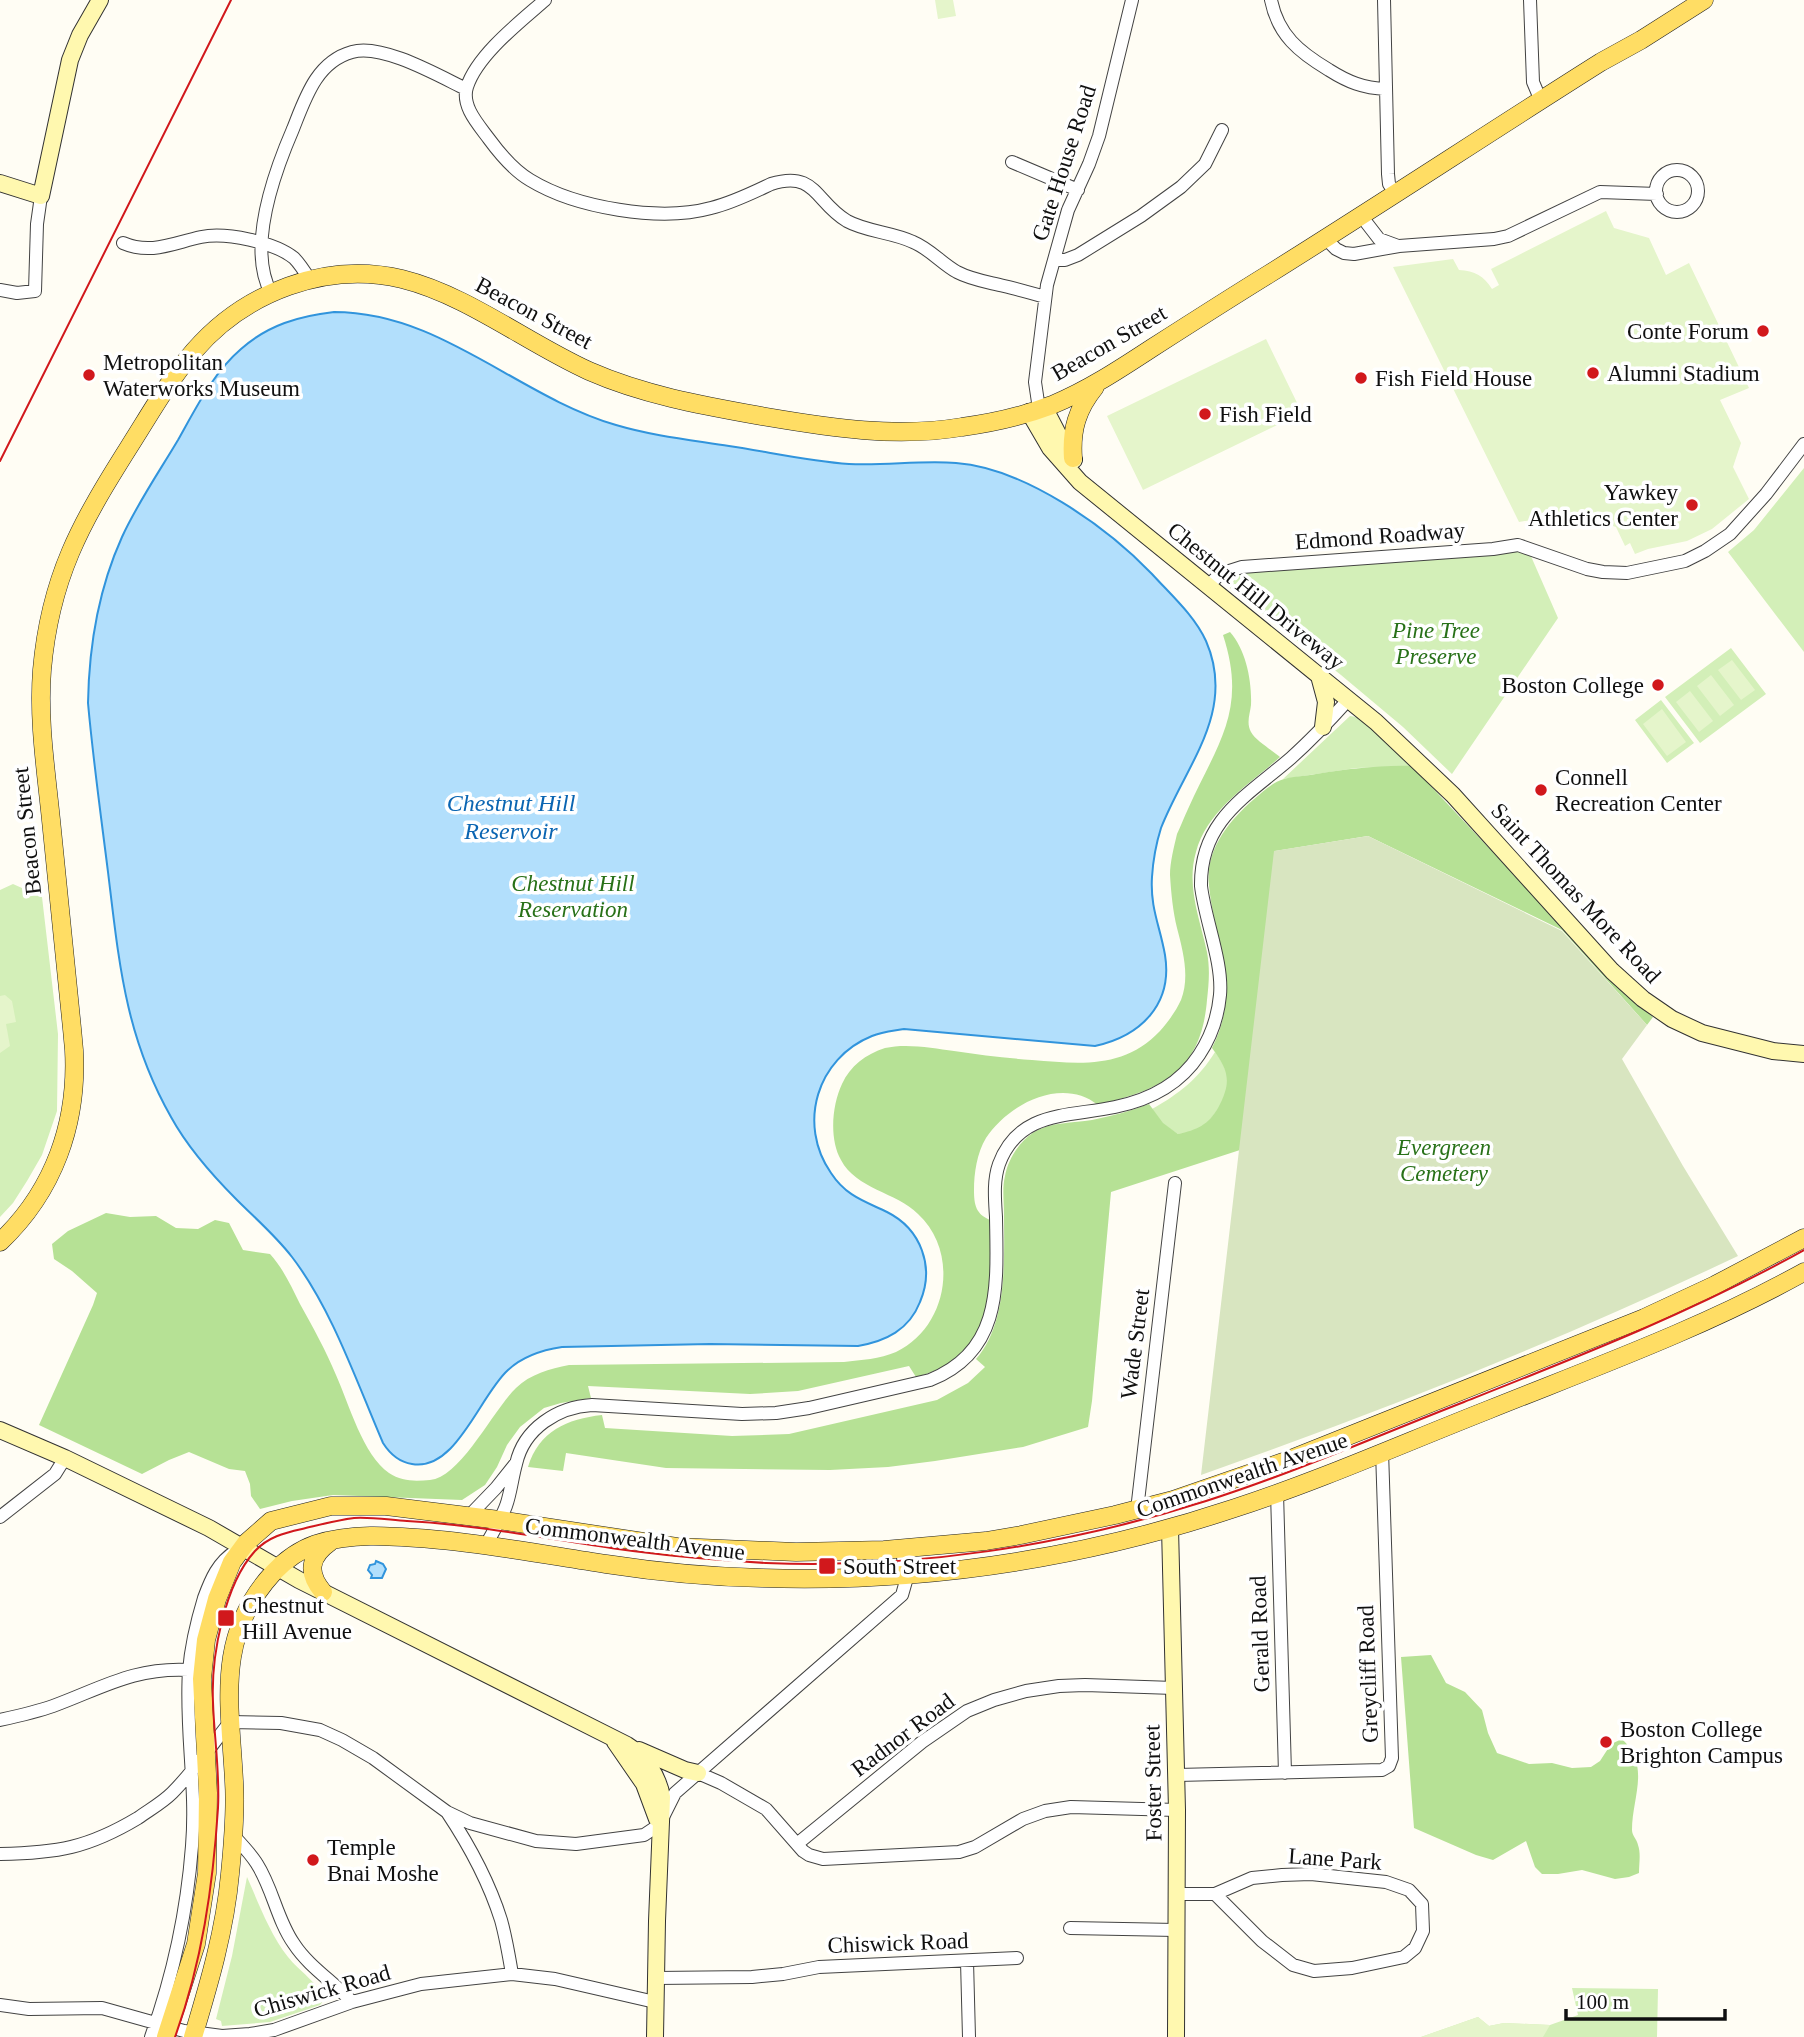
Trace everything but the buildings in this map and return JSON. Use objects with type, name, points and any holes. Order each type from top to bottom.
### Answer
[{"type":"main road","points":[[0,183],[41,196],[70,60],[80,35],[100,0]]},
{"type":"main road","name":"Beacon Street","points":[[0,1242],[26,1213],[48,1178],[64,1139],[74,1094],[74,1050],[41,714],[43,664],[55,593],[71,549],[92,506],[176,373],[198,346],[244,308],[271,293],[310,280],[338,275],[369,274],[396,278],[452,297],[589,371],[644,392],[698,405],[830,427],[888,432],[961,428],[1037,410],[1099,382],[1362,217],[1541,101],[1679,7],[1704,0]]},
{"type":"main road","points":[[1073,458],[1075,419],[1099,382]]},
{"type":"main road","name":"Chestnut Hill Driveway","points":[[1037,410],[1073,458],[1098,498]]},
{"type":"main road","name":"Chestnut Hill Driveway","points":[[1037,410],[1059,460],[1080,482],[1348,700]]},
{"type":"main road","points":[[1319,676],[1326,702],[1323,727]]},
{"type":"main road","name":"Saint Thomas More Road","points":[[1348,700],[1446,789],[1612,971],[1643,999],[1672,1019],[1702,1033],[1773,1051],[1804,1054]]},
{"type":"main road","name":"Commonwealth Avenue","points":[[164,2029],[196,1944],[207,1873],[206,1752],[202,1679],[206,1640],[232,1562],[242,1547],[271,1521],[331,1506],[386,1506],[691,1548],[796,1552],[902,1549],[1021,1535],[1138,1510],[1234,1480],[1321,1447],[1644,1318],[1715,1285],[1804,1238]]},
{"type":"main road","name":"Commonwealth Avenue","points":[[194,2035],[225,1919],[230,1875],[234,1789],[228,1680],[234,1645],[245,1616],[262,1586],[292,1555],[300,1551],[335,1539],[394,1536],[486,1545],[697,1575],[803,1579],[905,1576],[1048,1557],[1170,1528],[1277,1493],[1682,1332],[1742,1305],[1804,1272]]},
{"type":"main road","points":[[0,1430],[65,1458],[209,1528],[323,1592],[620,1742],[698,1773]]},
{"type":"main road","points":[[1321,1447],[1331,1472]]},
{"type":"main road","name":"Foster Street","points":[[1170,1528],[1177,1775],[1176,2037]]},
{"type":"main road","points":[[323,1592],[314,1579],[313,1563],[320,1550],[335,1539]]},
{"type":"main road","points":[[620,1742],[642,1756],[658,1784],[662,1797],[655,2037]]},
{"type":"street","points":[[545,0],[500,40],[466,89],[472,116],[508,162],[530,180],[599,206],[618,210],[670,213],[711,208],[771,184],[798,180],[810,186],[836,213],[851,223],[921,245],[946,265],[967,276],[1045,297]]},
{"type":"street","name":"Gate House Road","points":[[1037,410],[1035,382],[1043,332],[1045,297],[1068,210],[1099,136],[1132,0]]},
{"type":"street","points":[[1271,0],[1278,24],[1300,51],[1347,81],[1367,88],[1386,89]]},
{"type":"street","points":[[1384,0],[1388,174],[1389,184],[1396,194]]},
{"type":"street","points":[[1530,0],[1533,82],[1541,101]]},
{"type":"street","points":[[271,293],[263,269],[268,197],[278,164],[316,78],[332,62],[352,51],[372,51],[410,63],[466,89]]},
{"type":"street","points":[[1054,260],[1065,260],[1078,255],[1141,216],[1181,187],[1205,164],[1222,131]]},
{"type":"street","points":[[1012,162],[1078,190]]},
{"type":"street","points":[[1326,239],[1330,245],[1344,253],[1354,254],[1399,246],[1501,238],[1600,192],[1657,194]]},
{"type":"street","points":[[0,290],[35,292],[41,196]]},
{"type":"street","points":[[1362,217],[1379,239],[1399,246]]},
{"type":"street","points":[[123,243],[133,248],[152,249],[203,236],[222,235],[263,244],[285,253],[294,258],[310,280]]},
{"type":"street","name":"Edmond Roadway","points":[[1208,586],[1220,574],[1242,567],[1518,545],[1587,569],[1628,573],[1685,561],[1730,534],[1766,494],[1804,444]]},
{"type":"street","name":"Chestnut Hill Driveway","points":[[469,1516],[516,1463],[527,1440],[542,1423],[560,1412],[580,1406],[605,1406],[743,1414],[776,1413],[930,1380],[942,1376],[966,1359],[981,1340],[994,1304],[996,1175],[1007,1148],[1021,1132],[1039,1121],[1116,1107],[1147,1098],[1172,1083],[1196,1060],[1212,1029],[1220,994],[1218,970],[1201,886],[1205,850],[1219,822],[1232,807],[1289,759],[1348,700]]},
{"type":"street","name":"Wade Street","points":[[1138,1510],[1175,1184]]},
{"type":"street","name":"Greycliff Road","points":[[1177,1775],[1382,1770],[1391,1762],[1382,1451]]},
{"type":"street","points":[[0,1517],[55,1474],[65,1458]]},
{"type":"street","name":"Chestnut Hill Driveway","points":[[486,1545],[511,1489],[516,1463]]},
{"type":"street","name":"Gerald Road","points":[[1277,1493],[1285,1773]]},
{"type":"street","name":"Commonwealth Avenue","points":[[151,2037],[164,2029],[190,1871],[192,1771],[189,1670],[196,1628],[212,1577],[224,1560],[242,1547]]},
{"type":"street","points":[[0,1854],[63,1850],[95,1840],[127,1824],[170,1795],[230,1722],[281,1723],[320,1730],[373,1758],[447,1812],[470,1823],[509,1834],[556,1844],[598,1842],[644,1835],[660,1825],[674,1793],[897,1599],[905,1587],[902,1549]]},
{"type":"street","points":[[0,1720],[50,1707],[138,1673],[189,1670]]},
{"type":"street","name":"Radnor Road","points":[[797,1844],[922,1742],[967,1711],[1026,1691],[1059,1686],[1174,1688]]},
{"type":"street","points":[[698,1773],[766,1809],[809,1855],[831,1860],[959,1852],[975,1847],[1023,1819],[1045,1811],[1072,1807],[1177,1810]]},
{"type":"street","points":[[447,1812],[459,1829],[489,1889],[501,1921],[512,1974]]},
{"type":"street","points":[[233,1835],[257,1863],[294,1945],[305,1959],[352,2002]]},
{"type":"street","name":"Lane Park","points":[[1177,1894],[1215,1894],[1252,1878],[1282,1875],[1311,1874],[1386,1882],[1409,1890],[1422,1903],[1423,1931],[1415,1948],[1404,1957],[1352,1968],[1314,1970],[1293,1965],[1262,1941],[1215,1894]]},
{"type":"street","points":[[1070,1928],[1176,1930]]},
{"type":"street","name":"Chiswick Road","points":[[656,1978],[752,1977],[831,1966],[1017,1958]]},
{"type":"street","points":[[967,1961],[969,2037]]},
{"type":"street","name":"Chiswick Road","points":[[0,2005],[34,2009],[94,2007],[119,2012],[164,2029],[194,2035],[222,2036],[250,2035],[274,2030],[352,2002],[421,1984],[512,1974],[555,1979],[655,2002]]},
{"type":"green space","points":[[935,0],[953,0],[956,16],[938,19]]},
{"type":"green space","name":"Alumni Stadium","points":[[1606,211],[1614,228],[1649,238],[1666,275],[1689,263],[1749,388],[1720,400],[1741,443],[1733,467],[1749,499],[1712,529],[1687,541],[1635,554],[1630,543],[1625,546],[1616,527],[1582,516],[1580,512],[1519,522],[1393,267],[1453,259],[1459,270],[1478,275],[1492,289],[1499,285],[1491,269]]},
{"type":"green space","name":"Fish Field","points":[[1266,339],[1302,413],[1143,490],[1107,416]]},
{"type":"green space","points":[[1804,468],[1804,652],[1728,552],[1754,530]]},
{"type":"green space","name":"Pine Tree Preserve","points":[[1513,551],[1530,554],[1558,618],[1452,774],[1403,727],[1341,675],[1230,588],[1232,582],[1245,573]]},
{"type":"green space","points":[[1230,632],[1244,657],[1249,676],[1251,732],[1280,757],[1220,811],[1210,823],[1196,852],[1193,890],[1207,952],[1209,976],[1203,1025],[1196,1045],[1187,1061],[1174,1074],[1141,1092],[1098,1105],[1084,1097],[1068,1093],[1037,1098],[1008,1114],[986,1138],[980,1150],[974,1184],[977,1208],[990,1220],[989,1294],[984,1316],[975,1336],[962,1353],[942,1367],[916,1377],[909,1366],[798,1391],[750,1394],[588,1386],[591,1398],[544,1408],[520,1427],[485,1485],[462,1500],[333,1495],[260,1509],[251,1496],[245,1471],[229,1469],[189,1452],[142,1474],[39,1425],[97,1293],[54,1259],[52,1244],[68,1231],[106,1213],[130,1217],[156,1216],[176,1228],[198,1229],[215,1220],[229,1223],[243,1250],[270,1254],[279,1265],[319,1339],[364,1442],[389,1473],[409,1480],[430,1480],[442,1476],[465,1455],[516,1388],[534,1376],[555,1368],[569,1365],[844,1362],[896,1352],[914,1340],[937,1308],[943,1268],[940,1248],[931,1230],[918,1214],[899,1200],[856,1178],[841,1160],[837,1152],[833,1122],[842,1084],[859,1062],[885,1048],[919,1046],[1013,1058],[1085,1063],[1117,1058],[1132,1052],[1163,1028],[1181,1000],[1185,982],[1172,895],[1171,860],[1177,834],[1226,726],[1232,685],[1230,662],[1223,635]]},
{"type":"green space","points":[[1731,648],[1766,694],[1700,743],[1665,697]]},
{"type":"green space","points":[[1732,660],[1755,690],[1741,700],[1718,670]]},
{"type":"green space","points":[[1711,675],[1734,705],[1720,716],[1697,686]]},
{"type":"green space","points":[[1690,691],[1713,721],[1699,732],[1676,702]]},
{"type":"green space","points":[[1661,700],[1694,743],[1667,763],[1635,720]]},
{"type":"green space","points":[[1662,709],[1686,742],[1667,756],[1643,724]]},
{"type":"green space","points":[[1350,716],[1374,728],[1412,766],[1356,768],[1283,779]]},
{"type":"green space","points":[[1412,766],[1624,992],[1653,1017],[1647,1025],[1562,930],[1368,836],[1275,851],[1240,1150],[1111,1192],[1088,1427],[1023,1447],[888,1467],[830,1470],[666,1468],[566,1453],[563,1471],[528,1467],[539,1444],[547,1436],[566,1424],[589,1417],[602,1415],[605,1428],[732,1436],[789,1434],[937,1400],[968,1383],[985,1367],[976,1359],[994,1327],[999,1309],[1004,1270],[1004,1181],[1006,1170],[1019,1146],[1034,1132],[1048,1126],[1099,1118],[1149,1104],[1163,1123],[1178,1134],[1206,1123],[1222,1099],[1227,1077],[1212,1048],[1221,1027],[1226,986],[1209,873],[1215,849],[1227,827],[1260,794],[1284,779],[1364,768]]},
{"type":"green space","name":"Evergreen Cemetery","points":[[1368,836],[1562,931],[1647,1025],[1622,1059],[1738,1256],[1472,1373],[1201,1475],[1274,851]]},
{"type":"green space","points":[[13,884],[42,897],[58,1034],[57,1111],[42,1155],[13,1203],[0,1217],[0,890]]},
{"type":"green space","points":[[5,995],[12,1001],[16,1022],[6,1024],[10,1046],[0,1053],[0,996]]},
{"type":"green space","points":[[1215,1052],[1227,1073],[1226,1094],[1205,1124],[1195,1131],[1178,1134],[1163,1124],[1152,1109],[1188,1085]]},
{"type":"green space","points":[[1431,1655],[1446,1683],[1465,1692],[1482,1710],[1497,1753],[1529,1764],[1552,1763],[1572,1768],[1591,1767],[1600,1761],[1611,1744],[1622,1739],[1631,1749],[1638,1771],[1632,1830],[1639,1848],[1639,1873],[1615,1879],[1582,1870],[1542,1874],[1535,1867],[1526,1841],[1493,1860],[1414,1828],[1401,1657]]},
{"type":"green space","points":[[247,1877],[276,1939],[292,1962],[318,1988],[324,2000],[320,2005],[270,2022],[222,2026],[221,2021],[216,2019],[232,1956]]},
{"type":"green space","points":[[1572,1988],[1658,1989],[1657,2037],[1421,2037],[1478,2017],[1489,2026],[1504,2023],[1550,2025],[1578,2015]]},
{"type":"green space","points":[[1478,2017],[1489,2026],[1504,2023],[1550,2025],[1543,2037],[1421,2037]]},
{"type":"water","name":"Chestnut Hill Reservoir","points":[[334,312],[373,316],[409,326],[444,340],[580,412],[630,429],[819,461],[849,464],[956,463],[982,467],[1009,476],[1062,502],[1112,537],[1182,606],[1206,641],[1214,667],[1212,715],[1204,738],[1161,828],[1154,859],[1152,898],[1165,955],[1166,973],[1164,988],[1150,1015],[1126,1034],[1095,1046],[904,1029],[888,1032],[872,1036],[853,1046],[826,1076],[818,1094],[815,1134],[831,1173],[856,1197],[899,1219],[909,1228],[922,1250],[926,1276],[920,1302],[910,1320],[895,1333],[858,1346],[710,1344],[562,1347],[547,1350],[526,1357],[508,1370],[466,1429],[442,1456],[428,1463],[407,1463],[395,1457],[383,1443],[332,1323],[306,1277],[279,1242],[201,1161],[171,1117],[143,1057],[134,1028],[116,937],[88,703],[96,618],[107,577],[128,525],[198,403],[222,369],[241,349],[273,328],[296,319]]},
{"type":"water","points":[[376,1561],[386,1569],[382,1578],[371,1578],[368,1570]]},
{"type":"tram line","points":[[0,461],[231,0]]},
{"type":"tram line","points":[[175,2037],[199,1953],[213,1866],[218,1795],[213,1702],[217,1643],[228,1602],[244,1565],[260,1546],[271,1539],[335,1521],[367,1518],[461,1526],[673,1556],[822,1564],[933,1558],[1044,1542],[1153,1517],[1304,1466],[1637,1332],[1804,1250]]},
{"type":"place","name":"Conte Forum","points":[[1763,331]]},
{"type":"place","name":"Alumni Stadium","points":[[1593,373]]},
{"type":"place","name":"Metropolitan Waterworks Museum","points":[[89,375]]},
{"type":"place","name":"Fish Field House","points":[[1361,378]]},
{"type":"place","name":"Fish Field","points":[[1205,414]]},
{"type":"place","name":"Yawkey Athletics Center","points":[[1692,505]]},
{"type":"place","name":"Boston College","points":[[1658,685]]},
{"type":"place","name":"Connell Recreation Center","points":[[1541,790]]},
{"type":"place","name":"South Street","points":[[827,1566]]},
{"type":"place","name":"Chestnut Hill Avenue","points":[[226,1618]]},
{"type":"place","name":"Boston College Brighton Campus","points":[[1606,1742]]},
{"type":"place","name":"Temple Bnai Moshe","points":[[313,1860]]},
{"type":"park label","name":"Chestnut Hill Reservation","points":[[573,896]]}]
